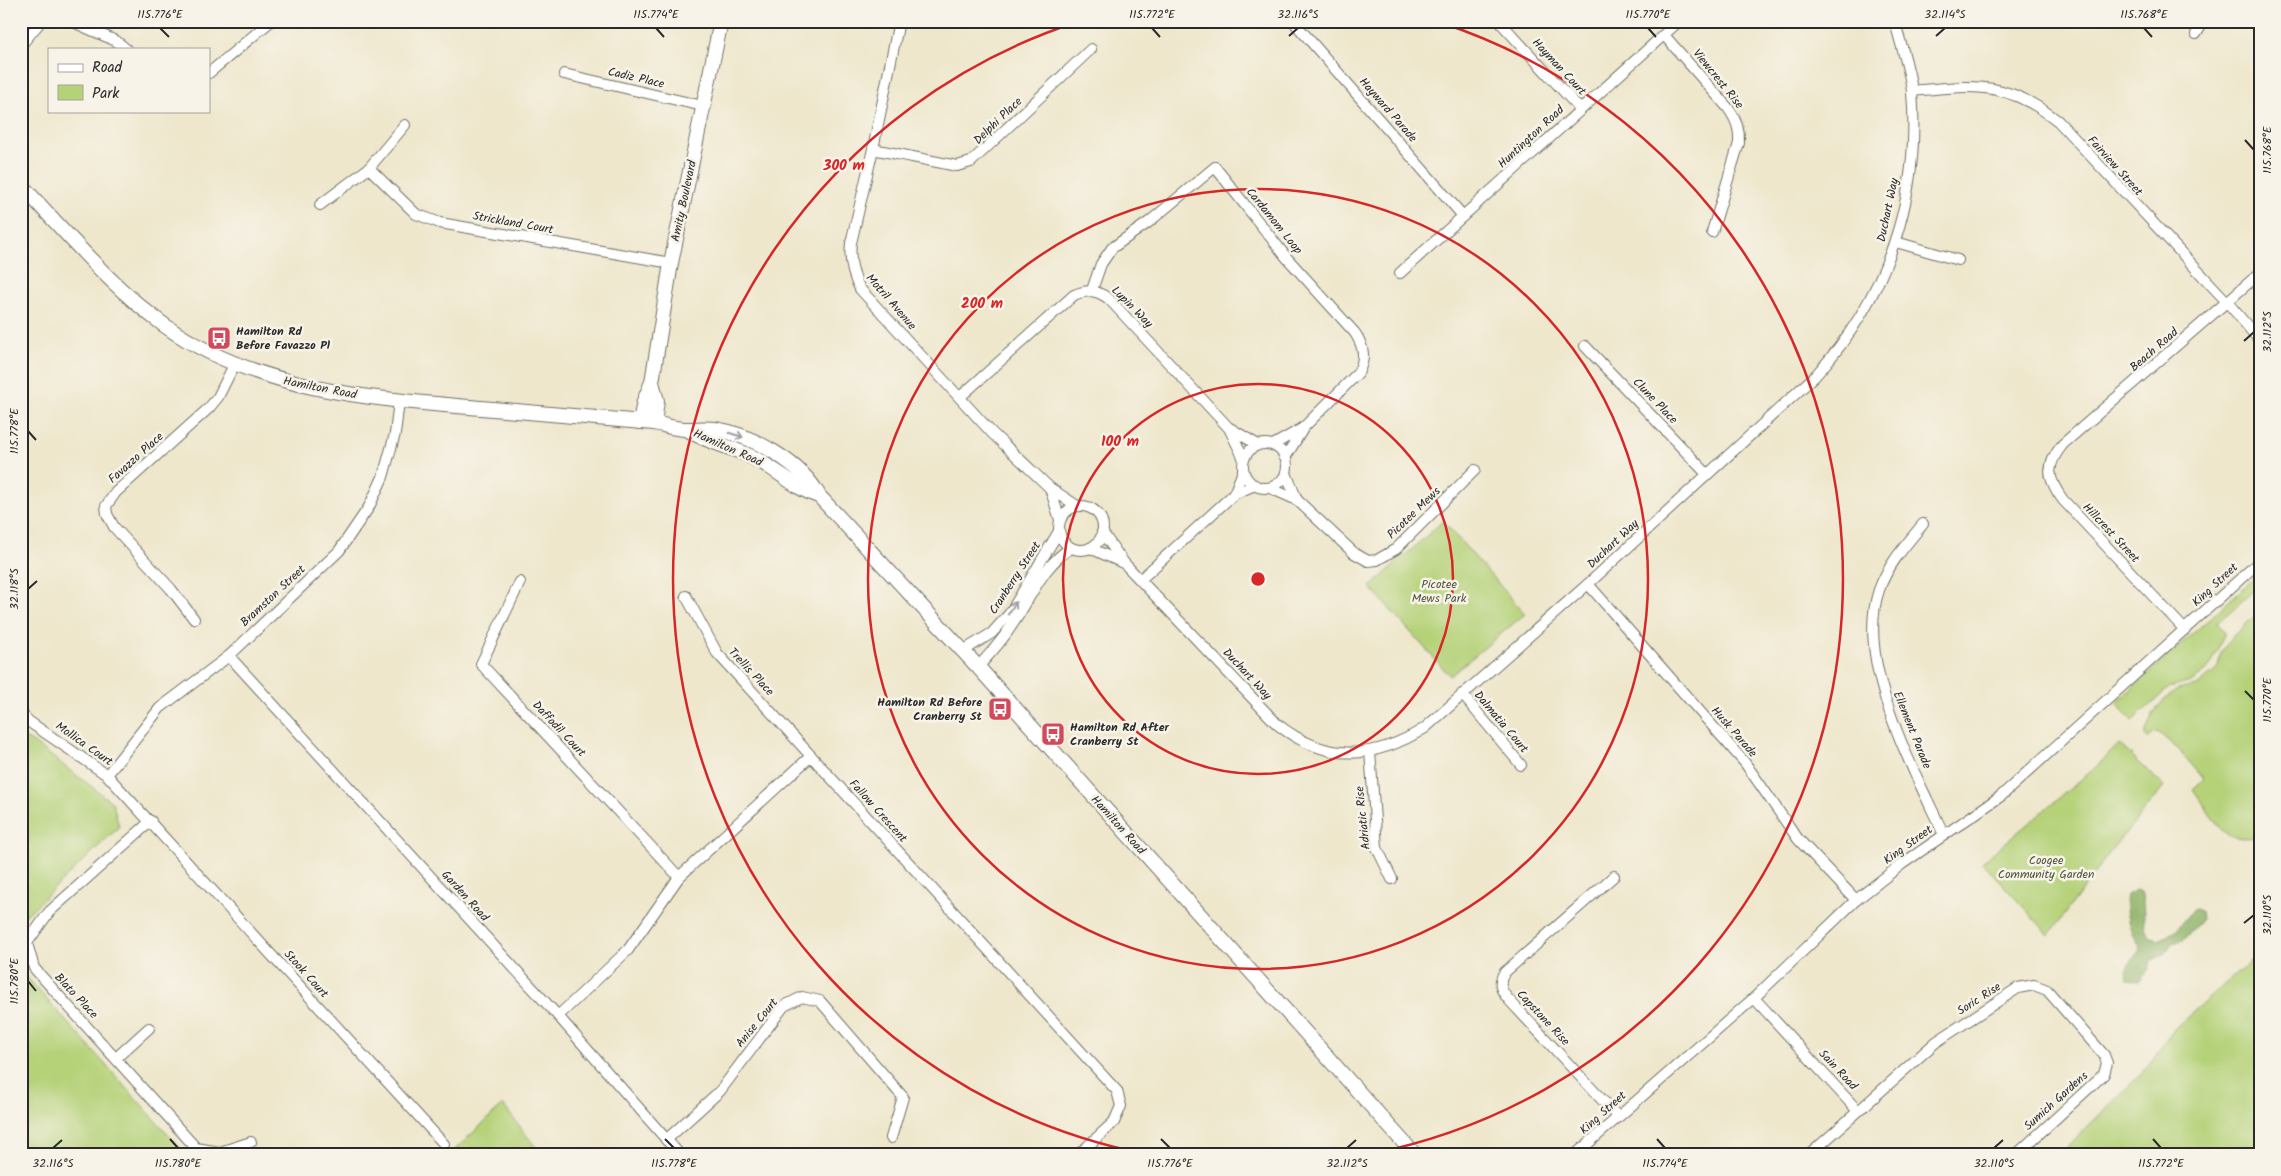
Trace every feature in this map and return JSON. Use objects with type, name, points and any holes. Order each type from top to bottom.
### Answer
[{"type":"main road","name":"Amity Boulevard","points":[[640,422],[644,401],[652,382],[671,263],[722,21]]},
{"type":"main road","name":"Hamilton Road","points":[[21,185],[112,280],[134,301],[174,332],[198,346],[235,363],[285,381],[354,395],[399,401],[640,422],[688,430],[699,428],[717,429],[756,442],[776,453],[813,484],[820,496],[978,668],[1415,1155]]},
{"type":"main road","name":"Amity Boulevard","points":[[652,382],[657,401],[654,424]]},
{"type":"main road","name":"Hamilton Road","points":[[688,430],[701,438],[749,455],[773,468],[806,492],[820,496]]},
{"type":"main road","points":[[749,455],[756,442]]},
{"type":"street","points":[[21,46],[41,21]]},
{"type":"street","points":[[71,21],[116,41],[125,48]]},
{"type":"street","points":[[210,72],[271,21]]},
{"type":"street","name":"Motril Avenue","points":[[899,21],[873,149],[851,243],[850,254],[854,278],[860,289],[992,433],[1050,488],[1077,506]]},
{"type":"street","name":"Hayward Parade","points":[[1293,21],[1463,216]]},
{"type":"street","name":"Hayman Court","points":[[1499,21],[1580,108]]},
{"type":"street","name":"Huntington Road","points":[[1400,273],[1580,108],[1679,21]]},
{"type":"street","name":"Duchart Way","points":[[1102,532],[1124,563],[1277,724],[1290,735],[1304,743],[1334,752],[1350,754],[1370,752],[1395,744],[1410,736],[1439,716],[1588,584],[1815,376],[1838,350],[1876,289],[1896,242],[1909,173],[1912,141],[1912,91],[1895,21]]},
{"type":"street","points":[[2196,34],[2204,21]]},
{"type":"street","name":"Viewcrest Rise","points":[[1664,34],[1728,108],[1737,123],[1739,142],[1712,232]]},
{"type":"street","name":"Delphi Place","points":[[873,149],[957,166],[971,162],[1091,48]]},
{"type":"street","name":"Cadiz Place","points":[[564,74],[703,106]]},
{"type":"street","name":"Fairview Street","points":[[1912,91],[1984,86],[2013,94],[2045,111],[2058,121],[2228,303],[2260,341]]},
{"type":"street","points":[[320,205],[369,168],[405,125]]},
{"type":"street","name":"Cardamom Loop","points":[[1092,290],[1101,264],[1112,248],[1149,222],[1215,167],[1273,242],[1362,343],[1363,363],[1358,373],[1304,427],[1285,458]]},
{"type":"street","name":"Strickland Court","points":[[369,168],[416,214],[434,221],[671,263]]},
{"type":"street","points":[[1896,242],[1958,260]]},
{"type":"street","name":"Beach Road","points":[[2063,444],[2228,303],[2260,273]]},
{"type":"street","name":"Lupin Way","points":[[960,397],[1074,295],[1092,290],[1110,299],[1228,427],[1244,459]]},
{"type":"street","name":"Clune Place","points":[[1585,346],[1707,474]]},
{"type":"street","name":"Favazzo Place","points":[[194,619],[165,583],[114,527],[107,514],[106,506],[116,492],[209,408],[218,397],[235,363]]},
{"type":"street","name":"Bramston Street","points":[[107,775],[160,708],[229,656],[340,551],[357,526],[383,477],[392,448],[399,401]]},
{"type":"street","name":"Lupin Way","points":[[1228,427],[1258,445]]},
{"type":"street","name":"Cardamom Loop","points":[[1273,445],[1304,427]]},
{"type":"street","name":"Hillcrest Street","points":[[2063,444],[2056,452],[2048,472],[2056,491],[2185,630]]},
{"type":"street","points":[[1234,494],[1243,471],[1244,459],[1250,449],[1258,445],[1273,445],[1282,452],[1287,462],[1286,473],[1280,482],[1270,488],[1259,488],[1249,482],[1243,471]]},
{"type":"street","name":"Picotee Mews","points":[[1270,488],[1297,500],[1354,553],[1368,561],[1377,560],[1396,549],[1475,470]]},
{"type":"street","name":"Picotee Mews","points":[[1286,473],[1297,500]]},
{"type":"street","points":[[1141,579],[1234,494],[1255,485]]},
{"type":"street","name":"Motril Avenue","points":[[1050,488],[1060,520]]},
{"type":"street","points":[[1077,506],[1088,507],[1097,512],[1102,522],[1102,532],[1098,542],[1090,548],[1081,550],[1071,548],[1064,542],[1059,531],[1060,520],[1068,510],[1077,506]]},
{"type":"street","name":"Ellement Parade","points":[[1923,524],[1896,556],[1878,592],[1874,612],[1875,651],[1889,713],[1944,835]]},
{"type":"street","name":"Cranberry Street","points":[[962,651],[992,633],[1010,613],[1059,531]]},
{"type":"street","name":"Cranberry Street","points":[[978,668],[1011,628],[1044,573],[1057,558],[1071,548]]},
{"type":"street","name":"Duchart Way","points":[[1090,548],[1124,563]]},
{"type":"street","name":"King Street","points":[[1575,1155],[1754,998],[1856,900],[1902,864],[2001,796],[2260,561]]},
{"type":"street","name":"Daffodil Court","points":[[520,582],[481,664],[679,877]]},
{"type":"street","name":"Husk Parade","points":[[1588,584],[1745,763],[1798,839],[1856,900]]},
{"type":"street","name":"Trellis Place","points":[[686,596],[716,653],[811,756]]},
{"type":"street","name":"Garden Road","points":[[229,656],[558,1016],[680,1155]]},
{"type":"street","name":"Dalmatia Court","points":[[1462,694],[1521,765]]},
{"type":"street","name":"Mollica Court","points":[[21,713],[28,721],[107,775],[150,821]]},
{"type":"street","name":"Adriatic Rise","points":[[1370,752],[1377,848],[1392,879]]},
{"type":"street","points":[[558,1016],[628,950],[679,877],[811,756]]},
{"type":"street","name":"Fallow Crescent","points":[[811,756],[1116,1091],[1121,1106],[1114,1122],[1078,1155]]},
{"type":"street","name":"Blato Place","points":[[150,821],[49,912],[27,943],[34,968],[196,1148],[220,1152],[251,1142]]},
{"type":"street","name":"Stook Court","points":[[150,821],[444,1144]]},
{"type":"street","name":"Capstone Rise","points":[[1614,876],[1505,972],[1500,980],[1500,987],[1509,1000],[1618,1117]]},
{"type":"street","name":"Soric Rise","points":[[1858,1110],[1936,1042],[2018,988],[2027,985],[2042,987],[2047,990],[2104,1054],[2107,1063]]},
{"type":"street","name":"Anise Court","points":[[666,1140],[720,1091],[784,1006],[802,997],[820,1001],[903,1097],[891,1138]]},
{"type":"street","name":"Sain Road","points":[[1754,998],[1858,1110]]},
{"type":"street","points":[[116,1058],[149,1028]]},
{"type":"street","name":"Sumich Gardens","points":[[2016,1155],[2104,1074],[2107,1063]]},
{"type":"street","points":[[1809,1155],[1858,1110]]},
{"type":"green space","name":"Picotee Mews Park","points":[[1443,521],[1525,614],[1450,676],[1370,587]]},
{"type":"green space","points":[[2260,573],[2260,585],[2217,623],[2225,632],[2212,663],[2204,673],[2191,682],[2169,688],[2132,721],[2116,703]]},
{"type":"green space","points":[[2260,611],[2260,837],[2234,837],[2221,829],[2193,789],[2204,779],[2179,750],[2159,733],[2155,732],[2148,739],[2144,735],[2153,714],[2162,702],[2177,690],[2197,686],[2214,672],[2218,667],[2221,652],[2233,636]]},
{"type":"green space","points":[[21,736],[34,743],[113,803],[119,827],[21,920]]},
{"type":"green space","name":"Coogee Community Garden","points":[[2119,744],[2164,786],[2104,860],[2049,935],[1982,862],[2095,768]]},
{"type":"green space","points":[[2136,890],[2141,892],[2145,926],[2149,937],[2158,940],[2167,936],[2196,909],[2201,911],[2202,919],[2184,940],[2172,942],[2164,954],[2151,960],[2149,969],[2139,981],[2128,980],[2127,967],[2141,950],[2130,927],[2125,903],[2126,895]]},
{"type":"green space","points":[[2260,958],[2260,1155],[2059,1155],[2144,1071],[2175,1028],[2251,961]]},
{"type":"green space","points":[[21,971],[187,1155],[21,1154]]},
{"type":"green space","points":[[503,1105],[542,1155],[449,1155]]},
{"type":"place","name":"Hamilton Rd Before Favazzo Pl","points":[[219,338]]},
{"type":"place","name":"Hamilton Rd Before Cranberry St","points":[[1000,709]]},
{"type":"place","name":"Hamilton Rd After Cranberry St","points":[[1053,734]]}]
